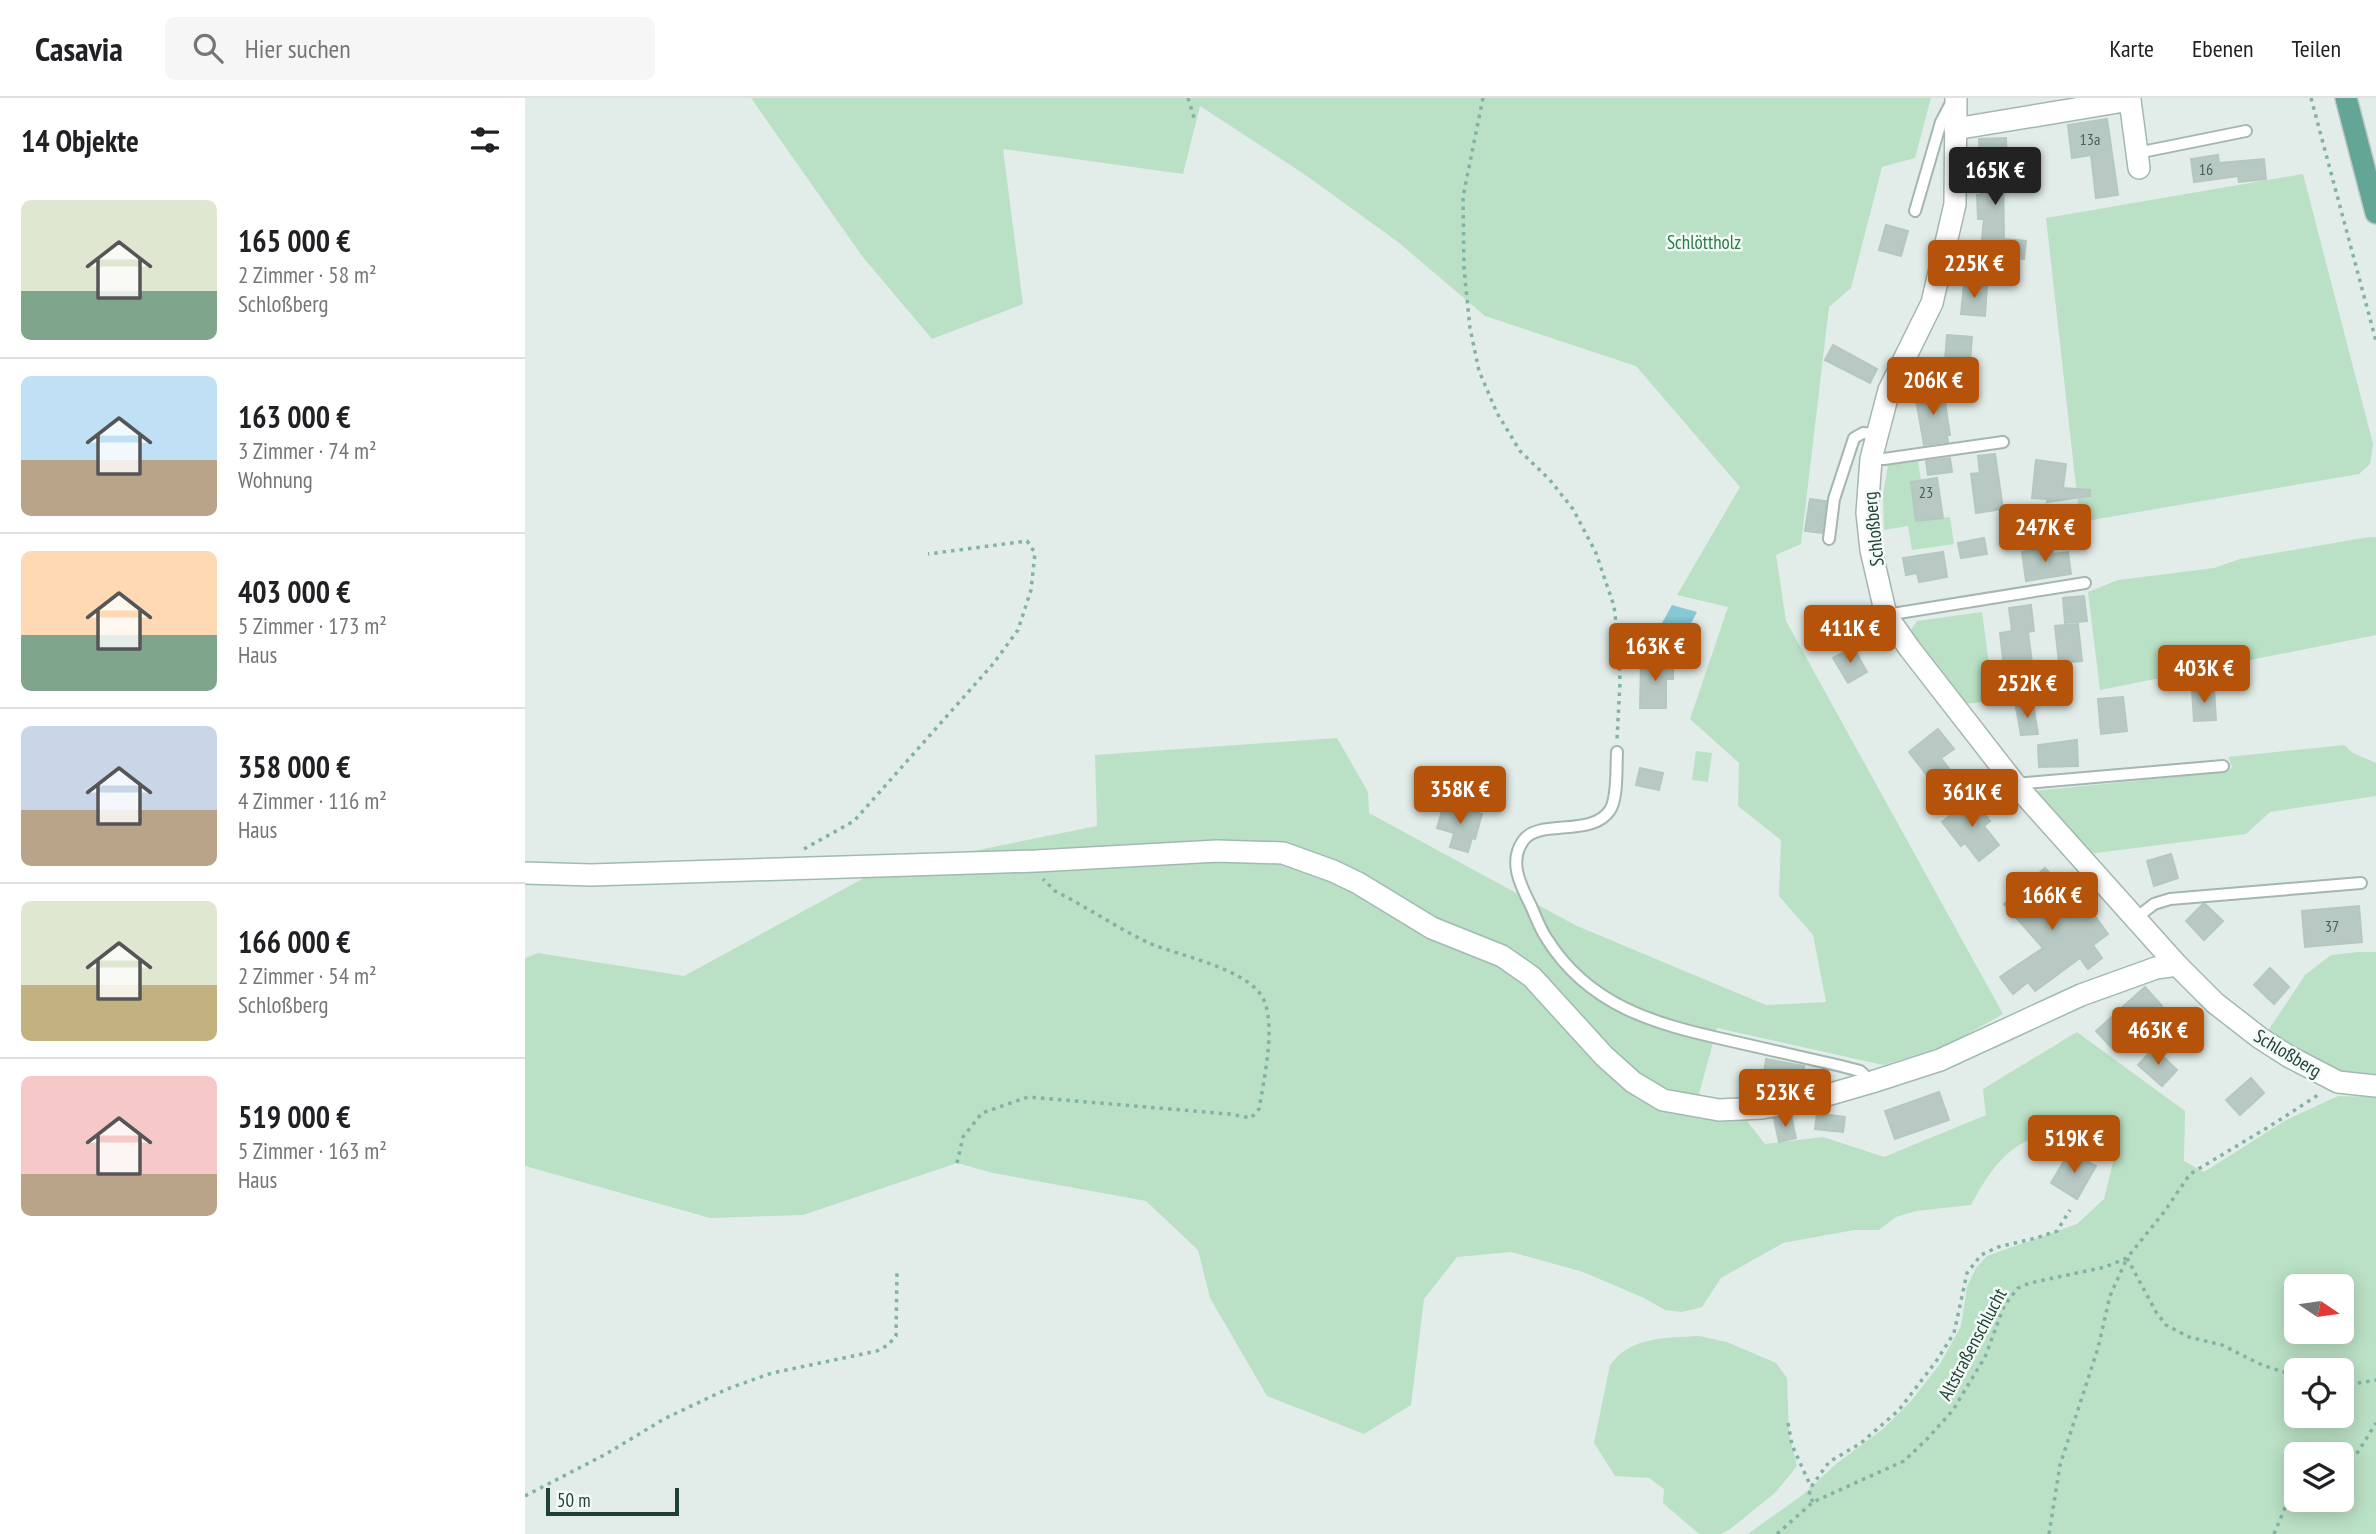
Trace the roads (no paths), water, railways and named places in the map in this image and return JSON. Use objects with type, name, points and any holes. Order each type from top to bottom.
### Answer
[{"type":"main road","points":[[2346,98],[2376,213]]},
{"type":"street","name":"Schloßberg","points":[[1955,98],[1955,204],[1932,303],[1889,390],[1871,459],[1867,513],[1871,550],[1887,615],[1910,649],[2015,784],[2177,965],[2215,1003],[2288,1056],[2338,1082],[2376,1086]]},
{"type":"street","points":[[1955,129],[2131,99],[2138,160]]},
{"type":"street","points":[[525,873],[591,876],[1036,861],[1255,850],[1283,853],[1358,883],[1432,928],[1510,962],[1532,977],[1622,1074],[1648,1093],[1683,1105],[1719,1110],[1762,1108],[1817,1098],[1871,1082],[1940,1060],[2081,995],[2156,968],[2177,965]]},
{"type":"lane","points":[[1915,211],[1941,122],[1955,98]]},
{"type":"lane","points":[[2138,160],[2246,131]]},
{"type":"lane","points":[[1829,539],[1833,499],[1854,438],[1863,433],[1876,434]]},
{"type":"lane","points":[[1871,459],[2003,442]]},
{"type":"lane","points":[[1887,615],[2085,583]]},
{"type":"lane","points":[[1616,752],[1614,802],[1610,810],[1601,819],[1584,825],[1538,831],[1528,835],[1522,841],[1519,852],[1516,865],[1518,878],[1546,938],[1565,963],[1609,1001],[1657,1023],[1841,1066],[1860,1072],[1871,1082]]},
{"type":"lane","points":[[2015,784],[2223,766]]},
{"type":"lane","points":[[2136,918],[2154,904],[2170,899],[2361,883]]},
{"type":"water","points":[[1672,605],[1697,612],[1687,631],[1661,625]]},
{"type":"park label","name":"Schlöttholz","points":[[1704,242]]}]
